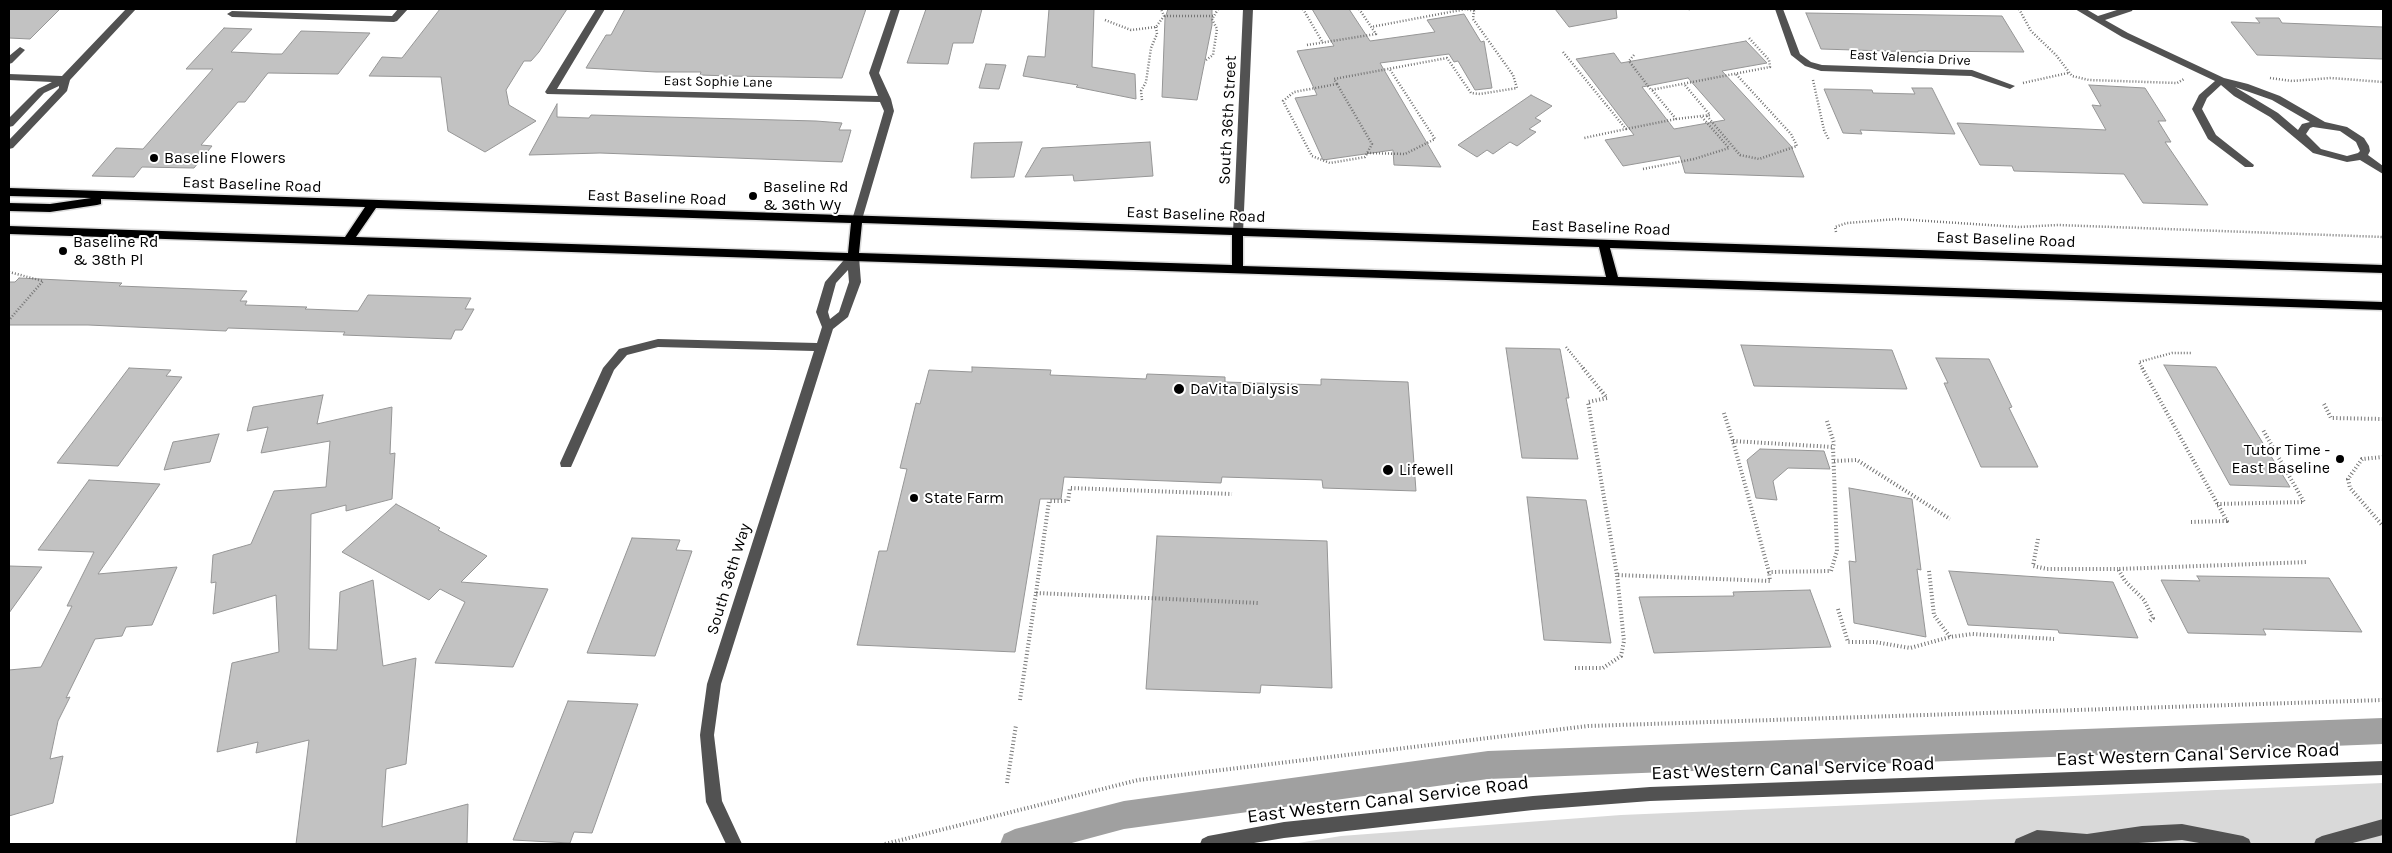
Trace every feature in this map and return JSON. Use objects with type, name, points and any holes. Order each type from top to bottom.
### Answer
[{"type":"main road","name":"East Baseline Road","points":[[9,192],[2383,269]]},
{"type":"main road","points":[[9,207],[50,208],[127,196]]},
{"type":"main road","points":[[348,241],[372,205]]},
{"type":"main road","points":[[853,257],[857,220]]},
{"type":"main road","points":[[9,230],[2383,306]]},
{"type":"main road","points":[[1237,270],[1238,233]]},
{"type":"main road","points":[[1604,244],[1613,281]]},
{"type":"street","points":[[9,124],[41,91],[65,79],[131,9]]},
{"type":"street","points":[[234,11],[394,19],[402,9]]},
{"type":"street","name":"East Sophie Lane","points":[[600,9],[550,92],[886,99]]},
{"type":"street","points":[[857,220],[890,111],[874,73],[896,9]]},
{"type":"street","name":"South 36th Street","points":[[1238,233],[1248,9]]},
{"type":"street","name":"East Valencia Drive","points":[[1779,9],[1796,55],[1808,64],[1821,68],[1972,73],[2010,86]]},
{"type":"street","points":[[2080,9],[2221,80],[2272,96],[2322,124],[2343,129],[2360,140],[2365,152],[2362,156]]},
{"type":"street","points":[[2097,19],[2129,9]]},
{"type":"street","points":[[9,61],[20,50]]},
{"type":"street","points":[[9,77],[65,79]]},
{"type":"street","points":[[9,146],[64,89],[65,79]]},
{"type":"street","points":[[2221,80],[2238,94],[2279,118],[2318,151],[2338,158],[2348,159],[2362,156],[2383,171]]},
{"type":"street","points":[[2221,80],[2203,97],[2197,109],[2212,137],[2249,165]]},
{"type":"street","points":[[9,124],[30,124]]},
{"type":"street","points":[[2304,140],[2301,134],[2306,126],[2322,124]]},
{"type":"street","name":"South 36th Way","points":[[828,327],[822,312],[831,282],[853,257]]},
{"type":"street","name":"South 36th Way","points":[[734,844],[714,802],[706,735],[713,690],[821,347],[828,327],[844,314],[855,282],[853,257]]},
{"type":"street","points":[[566,463],[610,368],[623,352],[658,342],[821,347]]},
{"type":"street","name":"East Western Canal Service Road","points":[[1208,844],[1284,830],[1533,803],[1650,794],[2383,768]]},
{"type":"street","points":[[2322,844],[2383,827]]},
{"type":"street","points":[[2022,844],[2037,838],[2087,842],[2142,834],[2182,832],[2243,844]]},
{"type":"path","points":[[1161,9],[1164,16]]},
{"type":"path","points":[[1206,60],[1212,55],[1217,29],[1212,19],[1218,9]]},
{"type":"path","points":[[1303,9],[1323,43]]},
{"type":"path","points":[[1306,45],[1376,34],[1359,9]]},
{"type":"path","points":[[1337,84],[1294,92],[1283,101],[1312,156],[1330,163],[1364,157],[1372,144],[1337,84],[1334,79],[1447,58],[1471,93],[1480,94],[1517,88],[1513,75],[1473,19],[1474,11],[1466,9],[1371,27]]},
{"type":"path","points":[[2019,9],[2031,31],[2056,56],[2072,76],[2089,80],[2168,83],[2176,83],[2188,77]]},
{"type":"path","points":[[1164,16],[1214,16]]},
{"type":"path","points":[[1142,100],[1141,91],[1146,82],[1148,66],[1152,58],[1151,48],[1157,34],[1156,27],[1164,16]]},
{"type":"path","points":[[1104,20],[1131,30],[1156,27]]},
{"type":"path","points":[[1652,90],[1770,67],[1769,60],[1748,38]]},
{"type":"path","points":[[1562,52],[1626,129]]},
{"type":"path","points":[[1634,55],[1629,62],[1676,119]]},
{"type":"path","points":[[1367,153],[1405,154],[1436,139],[1389,68]]},
{"type":"path","points":[[2010,86],[2069,73]]},
{"type":"path","points":[[1707,116],[1740,154],[1759,159],[1798,146],[1791,134],[1735,74]]},
{"type":"path","points":[[2041,74],[2047,77]]},
{"type":"path","points":[[2268,78],[2292,80],[2331,78],[2383,82]]},
{"type":"path","points":[[1813,79],[1813,87],[1824,130],[1829,140]]},
{"type":"path","points":[[1683,84],[1710,115],[1707,116]]},
{"type":"path","points":[[1584,138],[1676,119],[1707,116]]},
{"type":"path","points":[[1643,169],[1694,159],[1729,148],[1702,117]]},
{"type":"path","points":[[1836,232],[1835,227],[1847,223],[1864,220],[1897,219],[2020,227],[2058,225],[2383,237]]},
{"type":"path","points":[[9,272],[43,281],[9,320]]},
{"type":"path","points":[[1566,347],[1607,398],[1588,402],[1618,575],[1624,641],[1621,656],[1603,668],[1575,668]]},
{"type":"path","points":[[2190,522],[2227,521],[2139,362],[2172,353],[2192,353]]},
{"type":"path","points":[[2324,404],[2331,418],[2383,419]]},
{"type":"path","points":[[1618,575],[1770,582],[1769,572],[1724,413]]},
{"type":"path","points":[[1769,572],[1831,571],[1837,551],[1834,443],[1827,421]]},
{"type":"path","points":[[2217,504],[2304,502],[2263,430]]},
{"type":"path","points":[[1732,441],[1833,447]]},
{"type":"path","points":[[2383,457],[2362,458],[2348,479],[2350,488],[2383,526]]},
{"type":"path","points":[[1834,461],[1857,460],[1950,519]]},
{"type":"path","points":[[1020,700],[1049,501],[1068,502],[1070,488],[1232,494]]},
{"type":"path","points":[[2038,539],[2033,566],[2047,569],[2118,569],[2308,562]]},
{"type":"path","points":[[2118,569],[2125,581],[2144,600],[2153,618],[2150,621]]},
{"type":"path","points":[[1929,571],[1934,615],[1950,638]]},
{"type":"path","points":[[1036,593],[1259,603]]},
{"type":"path","points":[[1838,609],[1848,642],[1875,642],[1910,648],[1972,634],[2054,639]]},
{"type":"path","points":[[885,844],[1138,780],[1588,726],[2383,700]]},
{"type":"path","points":[[1007,784],[1016,725]]},
{"type":"shaded area","points":[[2383,783],[2383,844],[1292,844],[1341,836],[1621,815]]},
{"type":"building","points":[[9,9],[60,9],[30,39],[9,38]]},
{"type":"building","points":[[440,9],[567,9],[539,52],[531,61],[524,61],[506,90],[509,105],[536,121],[485,152],[448,131],[441,77],[369,76],[382,57],[402,58]]},
{"type":"building","points":[[625,9],[866,9],[842,78],[700,75],[701,72],[656,72],[586,68],[606,35],[611,35]]},
{"type":"building","points":[[926,9],[982,9],[973,43],[953,43],[948,64],[907,63]]},
{"type":"building","points":[[1049,9],[1094,9],[1092,67],[1135,74],[1136,99],[1076,87],[1078,85],[1023,76],[1028,56],[1045,57]]},
{"type":"building","points":[[1168,9],[1212,9],[1212,25],[1197,100],[1162,97],[1165,18]]},
{"type":"building","points":[[1312,9],[1349,9],[1370,41],[1435,32],[1427,20],[1464,14],[1481,42],[1484,41],[1492,88],[1475,90],[1458,61],[1454,62],[1449,54],[1380,63],[1441,167],[1394,165],[1393,150],[1323,160],[1295,98],[1317,95],[1297,51],[1334,46]]},
{"type":"building","points":[[1555,9],[1616,9],[1617,18],[1569,27]]},
{"type":"building","points":[[1806,13],[2002,16],[2024,52],[1918,52],[1821,49]]},
{"type":"building","points":[[2256,18],[2279,18],[2282,23],[2383,27],[2383,59],[2257,55],[2231,22],[2260,23]]},
{"type":"building","points":[[224,28],[252,29],[231,52],[273,54],[282,54],[301,31],[370,33],[338,74],[268,73],[245,102],[238,102],[201,145],[212,146],[194,168],[142,167],[134,177],[92,176],[116,148],[143,149],[213,69],[186,69]]},
{"type":"building","points":[[1746,41],[1767,63],[1722,71],[1791,146],[1804,177],[1685,173],[1680,156],[1623,166],[1605,140],[1634,135],[1576,59],[1614,53],[1621,63]],"holes":[[[1688,78],[1725,120],[1674,129],[1642,87]]]},
{"type":"building","points":[[986,64],[1006,65],[999,89],[979,88]]},
{"type":"building","points":[[2089,85],[2145,88],[2166,121],[2158,121],[2171,142],[2165,142],[2208,205],[2143,203],[2124,174],[2014,171],[2012,166],[1980,165],[1957,123],[2106,130],[2092,105],[2101,106]]},
{"type":"building","points":[[1912,88],[1932,88],[1955,134],[1860,130],[1862,134],[1843,133],[1824,89],[1872,90],[1873,93],[1915,94]]},
{"type":"building","points":[[1531,95],[1552,106],[1535,118],[1541,121],[1529,129],[1536,132],[1517,146],[1510,142],[1493,154],[1487,150],[1477,157],[1458,145]]},
{"type":"building","points":[[557,104],[557,117],[589,118],[591,115],[816,121],[842,123],[839,130],[851,130],[842,162],[600,153],[529,155]]},
{"type":"building","points":[[1022,142],[1014,177],[971,178],[974,143]]},
{"type":"building","points":[[1150,142],[1153,176],[1074,181],[1073,175],[1025,177],[1042,148]]},
{"type":"building","points":[[19,278],[122,283],[119,286],[247,291],[240,301],[247,301],[245,305],[358,311],[368,295],[471,298],[465,309],[474,309],[462,330],[455,330],[451,339],[343,335],[345,332],[228,328],[226,331],[88,325],[9,325],[9,282],[15,282]]},
{"type":"building","points":[[1741,345],[1892,350],[1907,389],[1754,386]]},
{"type":"building","points":[[1506,348],[1560,349],[1569,398],[1566,398],[1578,459],[1522,458]]},
{"type":"building","points":[[1936,358],[1989,359],[2012,407],[2009,408],[2038,467],[1981,467],[1944,383],[1948,383]]},
{"type":"building","points":[[2164,365],[2216,367],[2290,487],[2230,485]]},
{"type":"building","points":[[972,367],[1051,370],[1050,375],[1146,379],[1147,374],[1225,377],[1225,382],[1321,385],[1321,379],[1408,382],[1416,491],[1323,488],[1322,480],[1222,477],[1221,483],[1064,477],[1061,499],[1040,499],[1015,652],[857,645],[879,551],[887,551],[907,469],[900,468],[916,403],[920,404],[929,370],[972,372]]},
{"type":"building","points":[[129,368],[171,370],[166,376],[182,377],[118,466],[57,463]]},
{"type":"building","points":[[323,395],[317,424],[392,407],[390,454],[395,453],[392,499],[346,511],[346,505],[311,514],[309,649],[337,650],[340,592],[373,580],[383,666],[416,658],[406,764],[386,769],[382,827],[468,804],[467,844],[296,844],[309,740],[256,753],[258,742],[217,752],[232,663],[279,652],[276,595],[213,614],[216,582],[211,583],[213,555],[251,544],[274,491],[326,487],[330,441],[261,453],[268,427],[247,431],[253,407]]},
{"type":"building","points":[[219,434],[210,462],[164,470],[173,442]]},
{"type":"building","points":[[1760,449],[1824,451],[1830,469],[1788,468],[1773,481],[1777,500],[1756,498],[1747,460]]},
{"type":"building","points":[[89,480],[160,484],[98,574],[177,567],[152,625],[126,627],[122,636],[95,639],[66,698],[70,697],[58,721],[50,759],[63,756],[53,803],[9,816],[9,670],[41,667],[72,606],[67,606],[94,552],[38,550]]},
{"type":"building","points":[[1849,488],[1912,499],[1921,570],[1917,569],[1926,637],[1854,623],[1849,561],[1856,562]]},
{"type":"building","points":[[1527,497],[1586,500],[1611,643],[1544,640]]},
{"type":"building","points":[[396,504],[440,528],[438,530],[487,556],[461,582],[548,589],[513,667],[435,663],[465,602],[440,589],[429,600],[342,552]]},
{"type":"building","points":[[1157,536],[1327,541],[1332,688],[1261,685],[1260,693],[1146,689]]},
{"type":"building","points":[[632,538],[680,540],[676,550],[692,551],[655,656],[587,653]]},
{"type":"building","points":[[9,566],[42,567],[9,613]]},
{"type":"building","points":[[1949,571],[2113,582],[2138,638],[2059,633],[2058,630],[1968,625]]},
{"type":"building","points":[[2197,576],[2329,578],[2362,632],[2263,629],[2266,635],[2188,633],[2161,580],[2200,581]]},
{"type":"building","points":[[1810,590],[1831,647],[1654,653],[1639,597],[1734,596],[1733,592]]},
{"type":"building","points":[[568,701],[638,704],[592,833],[574,832],[570,843],[513,840]]},
{"type":"waterway","points":[[1015,844],[1124,815],[1488,765],[2383,731]]},
{"type":"place","name":"Baseline Flowers","points":[[154,158]]},
{"type":"place","name":"Baseline Rd & 36th Wy","points":[[753,196]]},
{"type":"place","name":"Baseline Rd & 38th Pl","points":[[63,251]]},
{"type":"place","name":"DaVita Dialysis","points":[[1179,389]]},
{"type":"place","name":"Tutor Time - East Baseline","points":[[2340,459]]},
{"type":"place","name":"Lifewell","points":[[1388,470]]},
{"type":"place","name":"State Farm","points":[[914,498]]}]
